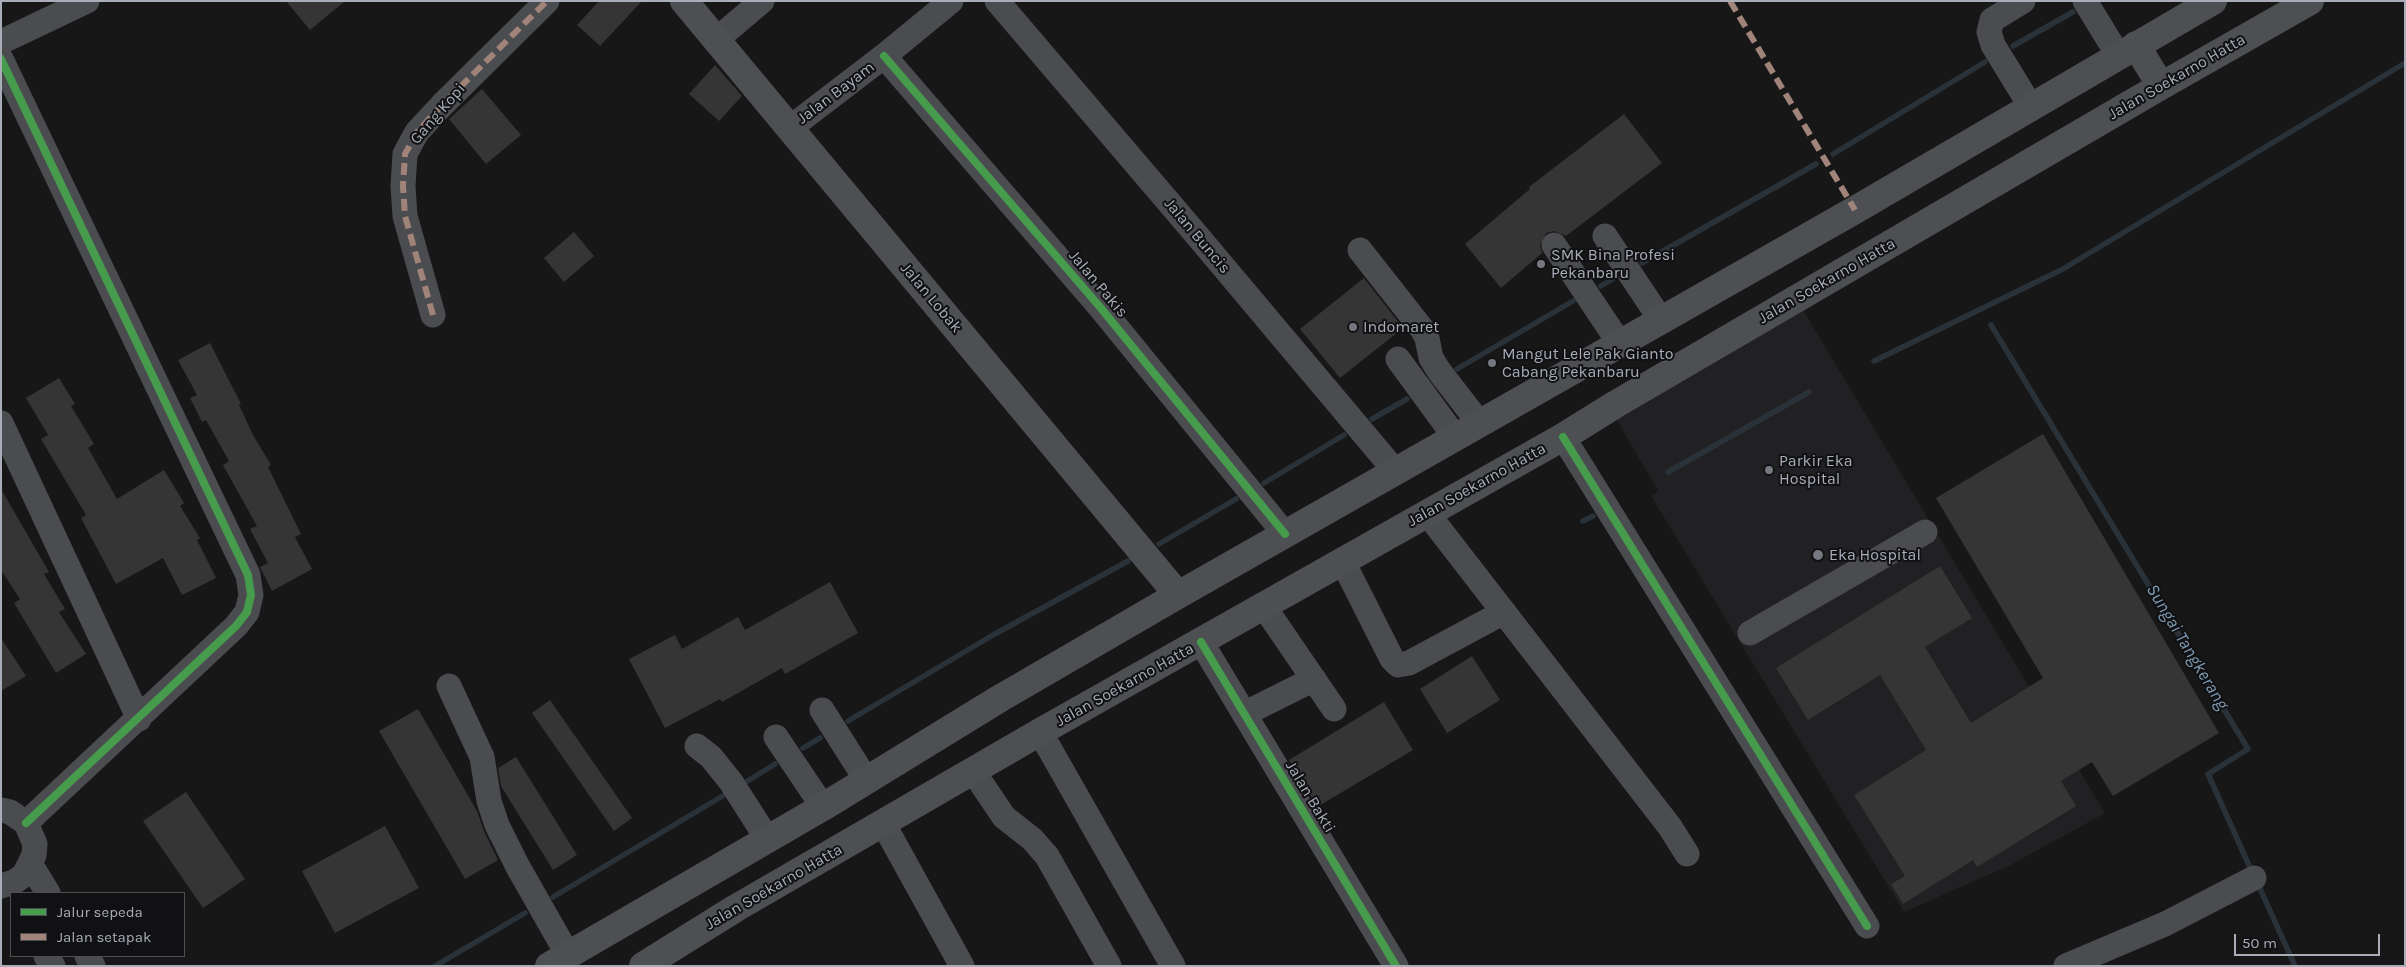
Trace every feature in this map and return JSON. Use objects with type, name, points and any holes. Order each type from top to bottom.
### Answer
[{"type":"main road","name":"Jalan Lobak","points":[[684,1],[1178,595]]},
{"type":"main road","points":[[558,961],[768,840],[999,699],[1178,595],[1855,210],[2213,1]]},
{"type":"main road","name":"Jalan Soekarno Hatta","points":[[656,962],[736,908],[1342,560],[1563,437],[1616,404],[2160,86],[2310,1]]},
{"type":"main road","points":[[2127,50],[2160,86]]},
{"type":"street","points":[[1,42],[87,1]]},
{"type":"street","name":"Gang Kopi","points":[[433,314],[405,216],[403,186],[405,154],[417,132],[546,1]]},
{"type":"street","points":[[716,40],[762,1]]},
{"type":"street","name":"Jalan Bayam","points":[[790,128],[884,56],[951,1]]},
{"type":"street","name":"Jalan Buncis","points":[[997,1],[1396,472]]},
{"type":"street","points":[[2023,1],[1992,20],[1989,32],[1993,45],[2031,107]]},
{"type":"street","points":[[2085,1],[2127,50]]},
{"type":"street","name":"Jalan Pakis","points":[[884,56],[1100,307],[1285,534]]},
{"type":"street","points":[[1,59],[248,575],[251,594],[247,612],[236,626],[139,720],[26,824]]},
{"type":"street","points":[[1605,236],[1661,320]]},
{"type":"street","points":[[1554,245],[1620,344]]},
{"type":"street","points":[[1360,250],[1422,328],[1427,338],[1431,358],[1480,424]]},
{"type":"street","points":[[1398,359],[1455,438]]},
{"type":"street","points":[[1,423],[139,720]]},
{"type":"street","points":[[1563,437],[1867,926]]},
{"type":"street","points":[[1428,513],[1670,826],[1687,854]]},
{"type":"street","points":[[1750,634],[1925,532]]},
{"type":"street","points":[[1342,560],[1392,659],[1398,665],[1409,663],[1504,612]]},
{"type":"street","points":[[1263,605],[1334,708]]},
{"type":"street","name":"Jalan Bakti","points":[[1200,642],[1396,966]]},
{"type":"street","points":[[1244,714],[1314,679]]},
{"type":"street","points":[[448,686],[482,757],[489,801],[497,825],[518,867],[558,961]]},
{"type":"street","points":[[822,710],[867,781]]},
{"type":"street","points":[[1040,732],[1173,966]]},
{"type":"street","points":[[776,737],[823,807]]},
{"type":"street","points":[[697,746],[711,757],[738,793],[768,840]]},
{"type":"street","points":[[973,771],[1004,817],[1032,839],[1047,856],[1109,966]]},
{"type":"street","points":[[1,810],[19,816],[26,824],[35,844],[31,865],[24,875],[5,891]]},
{"type":"street","points":[[883,824],[962,966]]},
{"type":"street","points":[[31,865],[47,892]]},
{"type":"street","points":[[2066,966],[2165,924],[2254,878]]},
{"type":"shaded area","name":"Eka Hospital","points":[[1803,310],[2105,813],[2009,866],[1904,912],[1651,496],[1658,491],[1614,415]]},
{"type":"building","points":[[286,1],[345,1],[310,30]]},
{"type":"building","points":[[599,1],[642,1],[600,46],[577,25]]},
{"type":"building","points":[[715,65],[742,96],[719,121],[689,94]]},
{"type":"building","points":[[482,89],[521,135],[486,164],[449,119]]},
{"type":"building","points":[[1624,114],[1662,163],[1566,236],[1554,231],[1546,233],[1540,245],[1542,253],[1501,288],[1465,244],[1530,189],[1529,187]]},
{"type":"building","points":[[574,232],[594,256],[564,282],[544,258]]},
{"type":"building","name":"Indomaret","points":[[1364,278],[1403,328],[1340,378],[1300,329]]},
{"type":"building","points":[[210,343],[241,404],[239,405],[253,435],[271,465],[268,467],[301,534],[295,537],[312,569],[272,591],[260,567],[268,563],[250,529],[257,526],[223,465],[229,461],[206,420],[202,422],[190,398],[197,395],[178,360]]},
{"type":"building","points":[[59,378],[75,404],[71,406],[94,444],[88,448],[117,499],[164,470],[184,503],[180,506],[200,538],[197,540],[216,578],[182,595],[163,558],[116,584],[81,518],[86,515],[41,439],[48,435],[26,398]]},
{"type":"building","points":[[2043,434],[2219,733],[2113,796],[2092,762],[2061,781],[2076,806],[1977,867],[1973,860],[1903,904],[1891,884],[1905,876],[1854,795],[1926,750],[1880,675],[1808,720],[1776,668],[1940,566],[1972,618],[1925,647],[1971,723],[2043,678],[1936,498]]},
{"type":"building","points":[[1,489],[49,572],[44,574],[65,609],[59,612],[86,654],[56,673],[14,603],[20,599],[1,570]]},
{"type":"building","points":[[830,582],[858,633],[785,674],[782,668],[722,702],[720,699],[665,728],[629,659],[675,635],[682,649],[738,617],[745,630]]},
{"type":"building","points":[[1,638],[26,676],[1,691]]},
{"type":"building","points":[[1472,656],[1500,700],[1447,733],[1420,689]]},
{"type":"building","points":[[550,700],[632,818],[614,831],[532,713]]},
{"type":"building","points":[[1384,702],[1413,750],[1317,807],[1289,760]]},
{"type":"building","points":[[418,709],[477,811],[498,860],[465,879],[379,731]]},
{"type":"building","points":[[516,757],[577,855],[553,870],[501,786],[498,768]]},
{"type":"building","points":[[186,792],[245,879],[203,908],[143,821]]},
{"type":"building","points":[[385,826],[419,888],[335,933],[302,871]]},
{"type":"waterway","points":[[2013,46],[2073,12]]},
{"type":"waterway","points":[[1833,154],[1985,62]]},
{"type":"waterway","points":[[1874,361],[2063,269],[2405,63]]},
{"type":"waterway","points":[[1642,263],[1816,164]]},
{"type":"waterway","points":[[1601,286],[1614,278]]},
{"type":"waterway","points":[[1457,369],[1573,301]]},
{"type":"waterway","name":"Sungai Tangkerang","points":[[1991,325],[2248,749],[2208,774],[2252,872]]},
{"type":"waterway","points":[[1668,472],[1809,392]]},
{"type":"waterway","points":[[1372,419],[1407,399]]},
{"type":"waterway","points":[[1264,483],[1344,435]]},
{"type":"waterway","points":[[1159,544],[1236,499]]},
{"type":"waterway","points":[[1583,521],[1593,516]]},
{"type":"waterway","points":[[848,721],[993,635],[1128,561]]},
{"type":"waterway","points":[[803,748],[820,738]]},
{"type":"waterway","points":[[741,785],[775,764]]},
{"type":"waterway","points":[[553,897],[731,791]]},
{"type":"waterway","name":"Sungai Tangkerang","points":[[2257,882],[2295,966]]},
{"type":"waterway","points":[[435,966],[525,913]]},
{"type":"marked path","points":[[433,315],[405,216],[403,186],[405,154],[417,132],[547,1]]},
{"type":"marked path","points":[[1730,1],[1855,210]]},
{"type":"cycle path","points":[[884,56],[1100,307],[1285,534]]},
{"type":"cycle path","points":[[1,59],[248,575],[251,595],[247,612],[236,626],[26,823]]},
{"type":"cycle path","points":[[1563,437],[1867,926]]},
{"type":"cycle path","points":[[1201,642],[1396,966]]},
{"type":"place","name":"SMK Bina Profesi Pekanbaru","points":[[1541,264]]},
{"type":"place","name":"Indomaret","points":[[1353,327]]},
{"type":"place","name":"Mangut Lele Pak Gianto Cabang Pekanbaru","points":[[1492,363]]},
{"type":"place","name":"Parkir Eka Hospital","points":[[1769,470]]},
{"type":"place","name":"Eka Hospital","points":[[1818,555]]}]
